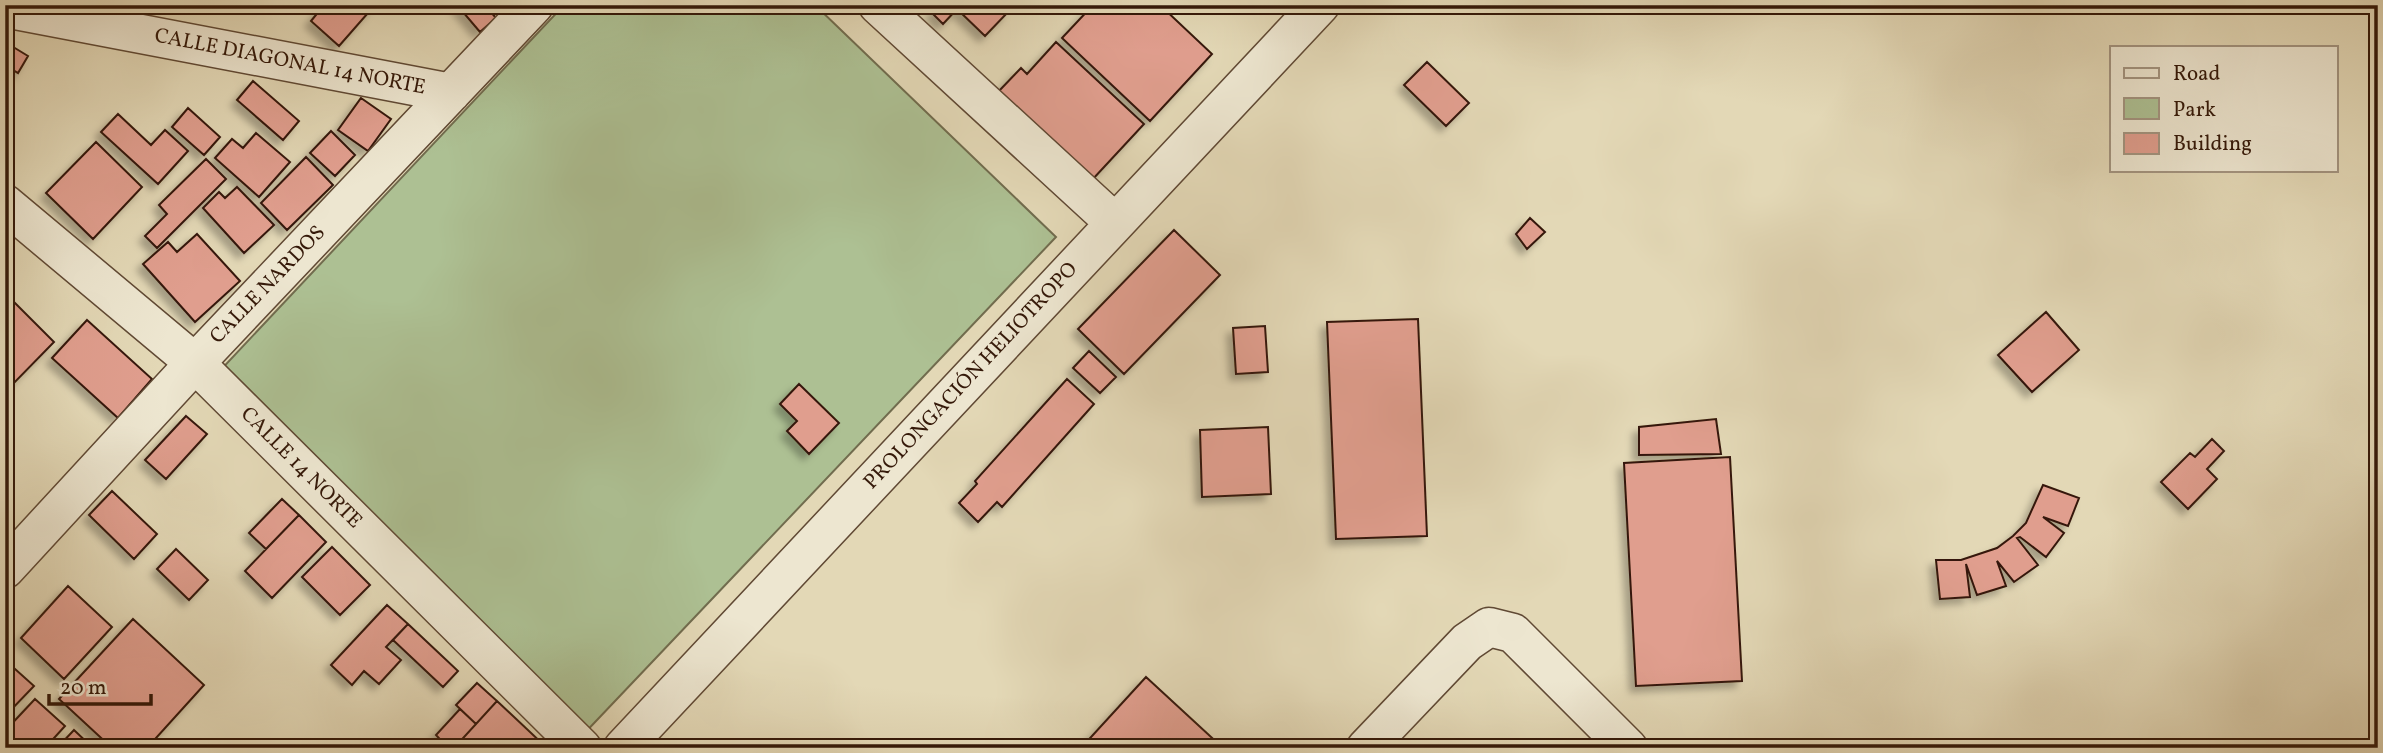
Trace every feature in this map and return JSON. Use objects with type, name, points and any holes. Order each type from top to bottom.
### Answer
[{"type":"street","name":"CALLE NARDOS","points":[[5,569],[195,363],[534,5]]},
{"type":"street","points":[[878,5],[1115,223]]},
{"type":"street","name":"PROLONGACIÓN HELIOTROPO","points":[[623,748],[1320,5]]},
{"type":"street","name":"CALLE DIAGONAL 14 NORTE","points":[[5,8],[49,10],[451,93]]},
{"type":"street","name":"CALLE 14 NORTE","points":[[5,204],[195,363],[582,748]]},
{"type":"street","points":[[1366,748],[1467,642],[1489,627],[1513,633],[1628,748]]},
{"type":"green space","points":[[564,5],[815,5],[1056,237],[578,740],[215,376]]},
{"type":"building","points":[[324,5],[375,5],[339,46],[311,21]]},
{"type":"building","points":[[457,5],[485,5],[496,18],[480,32]]},
{"type":"building","points":[[940,5],[1003,5],[1009,11],[985,36],[957,9],[943,24],[932,13]]},
{"type":"building","points":[[1093,5],[1160,5],[1212,54],[1150,121],[1062,38]]},
{"type":"building","points":[[5,42],[28,56],[18,73],[5,65]]},
{"type":"building","points":[[1056,42],[1144,124],[1092,180],[998,92],[1021,68],[1027,74]]},
{"type":"building","points":[[1427,62],[1469,103],[1446,126],[1404,85]]},
{"type":"building","points":[[253,81],[299,121],[283,140],[237,100]]},
{"type":"building","points":[[361,98],[391,119],[368,151],[338,130]]},
{"type":"building","points":[[188,108],[220,137],[204,155],[172,127]]},
{"type":"building","points":[[118,114],[151,145],[165,130],[188,151],[158,184],[101,132]]},
{"type":"building","points":[[331,131],[355,155],[335,176],[310,153]]},
{"type":"building","points":[[256,133],[290,162],[259,197],[215,158],[232,139],[243,148]]},
{"type":"building","points":[[96,142],[142,187],[93,239],[46,193]]},
{"type":"building","points":[[306,157],[333,185],[287,230],[261,203]]},
{"type":"building","points":[[206,159],[226,179],[157,248],[145,236],[167,214],[159,205]]},
{"type":"building","points":[[237,187],[274,225],[244,253],[203,208],[219,192],[225,198]]},
{"type":"building","points":[[1530,218],[1545,232],[1527,249],[1516,234]]},
{"type":"building","points":[[1174,230],[1220,275],[1124,374],[1078,329]]},
{"type":"building","points":[[197,234],[240,281],[195,322],[143,264],[168,242],[177,252]]},
{"type":"building","points":[[7,295],[54,342],[11,386],[5,381]]},
{"type":"building","points":[[2046,312],[2079,350],[2032,392],[1998,355]]},
{"type":"building","points":[[1418,319],[1427,536],[1336,539],[1327,322]]},
{"type":"building","points":[[87,320],[152,379],[118,418],[52,358]]},
{"type":"building","points":[[1265,326],[1268,372],[1236,374],[1233,328]]},
{"type":"building","points":[[1089,351],[1116,377],[1100,393],[1073,368]]},
{"type":"building","points":[[1067,379],[1094,404],[1002,507],[997,502],[978,522],[959,503],[977,484],[975,481]]},
{"type":"building","points":[[799,384],[839,423],[809,454],[787,431],[797,421],[780,404]]},
{"type":"building","points":[[186,416],[207,434],[166,479],[145,460]]},
{"type":"building","points":[[1716,419],[1721,454],[1639,455],[1639,427]]},
{"type":"building","points":[[1268,427],[1271,494],[1202,497],[1200,430]]},
{"type":"building","points":[[2212,439],[2224,451],[2207,469],[2217,479],[2188,509],[2161,482],[2190,453],[2195,457]]},
{"type":"building","points":[[1730,457],[1742,681],[1636,686],[1624,463]]},
{"type":"building","points":[[2043,485],[2079,498],[2068,526],[2043,517],[2064,533],[2046,557],[2020,537],[2017,538],[2038,565],[2014,582],[1997,561],[2006,586],[1977,595],[1966,564],[1970,597],[1940,599],[1936,560],[1961,560],[1997,548],[2026,523]]},
{"type":"building","points":[[112,491],[157,534],[134,559],[89,515]]},
{"type":"building","points":[[282,499],[299,515],[266,549],[249,533]]},
{"type":"building","points":[[299,515],[326,542],[272,598],[245,571]]},
{"type":"building","points":[[332,547],[370,585],[340,615],[302,577]]},
{"type":"building","points":[[176,549],[208,580],[189,600],[157,569]]},
{"type":"building","points":[[68,586],[112,627],[64,679],[21,638]]},
{"type":"building","points":[[387,605],[408,624],[386,647],[401,660],[379,684],[364,671],[352,685],[331,665]]},
{"type":"building","points":[[133,619],[204,685],[147,748],[112,748],[59,699]]},
{"type":"building","points":[[408,624],[458,671],[443,687],[393,640]]},
{"type":"building","points":[[5,660],[34,686],[9,712],[5,709]]},
{"type":"building","points":[[1146,677],[1223,748],[1081,748]]},
{"type":"building","points":[[477,683],[497,701],[476,724],[456,705]]},
{"type":"building","points":[[35,699],[65,726],[45,748],[5,748],[5,731]]},
{"type":"building","points":[[497,701],[547,748],[454,748]]},
{"type":"building","points":[[460,709],[476,724],[454,748],[448,748],[436,735]]},
{"type":"building","points":[[74,730],[93,748],[57,748]]}]
